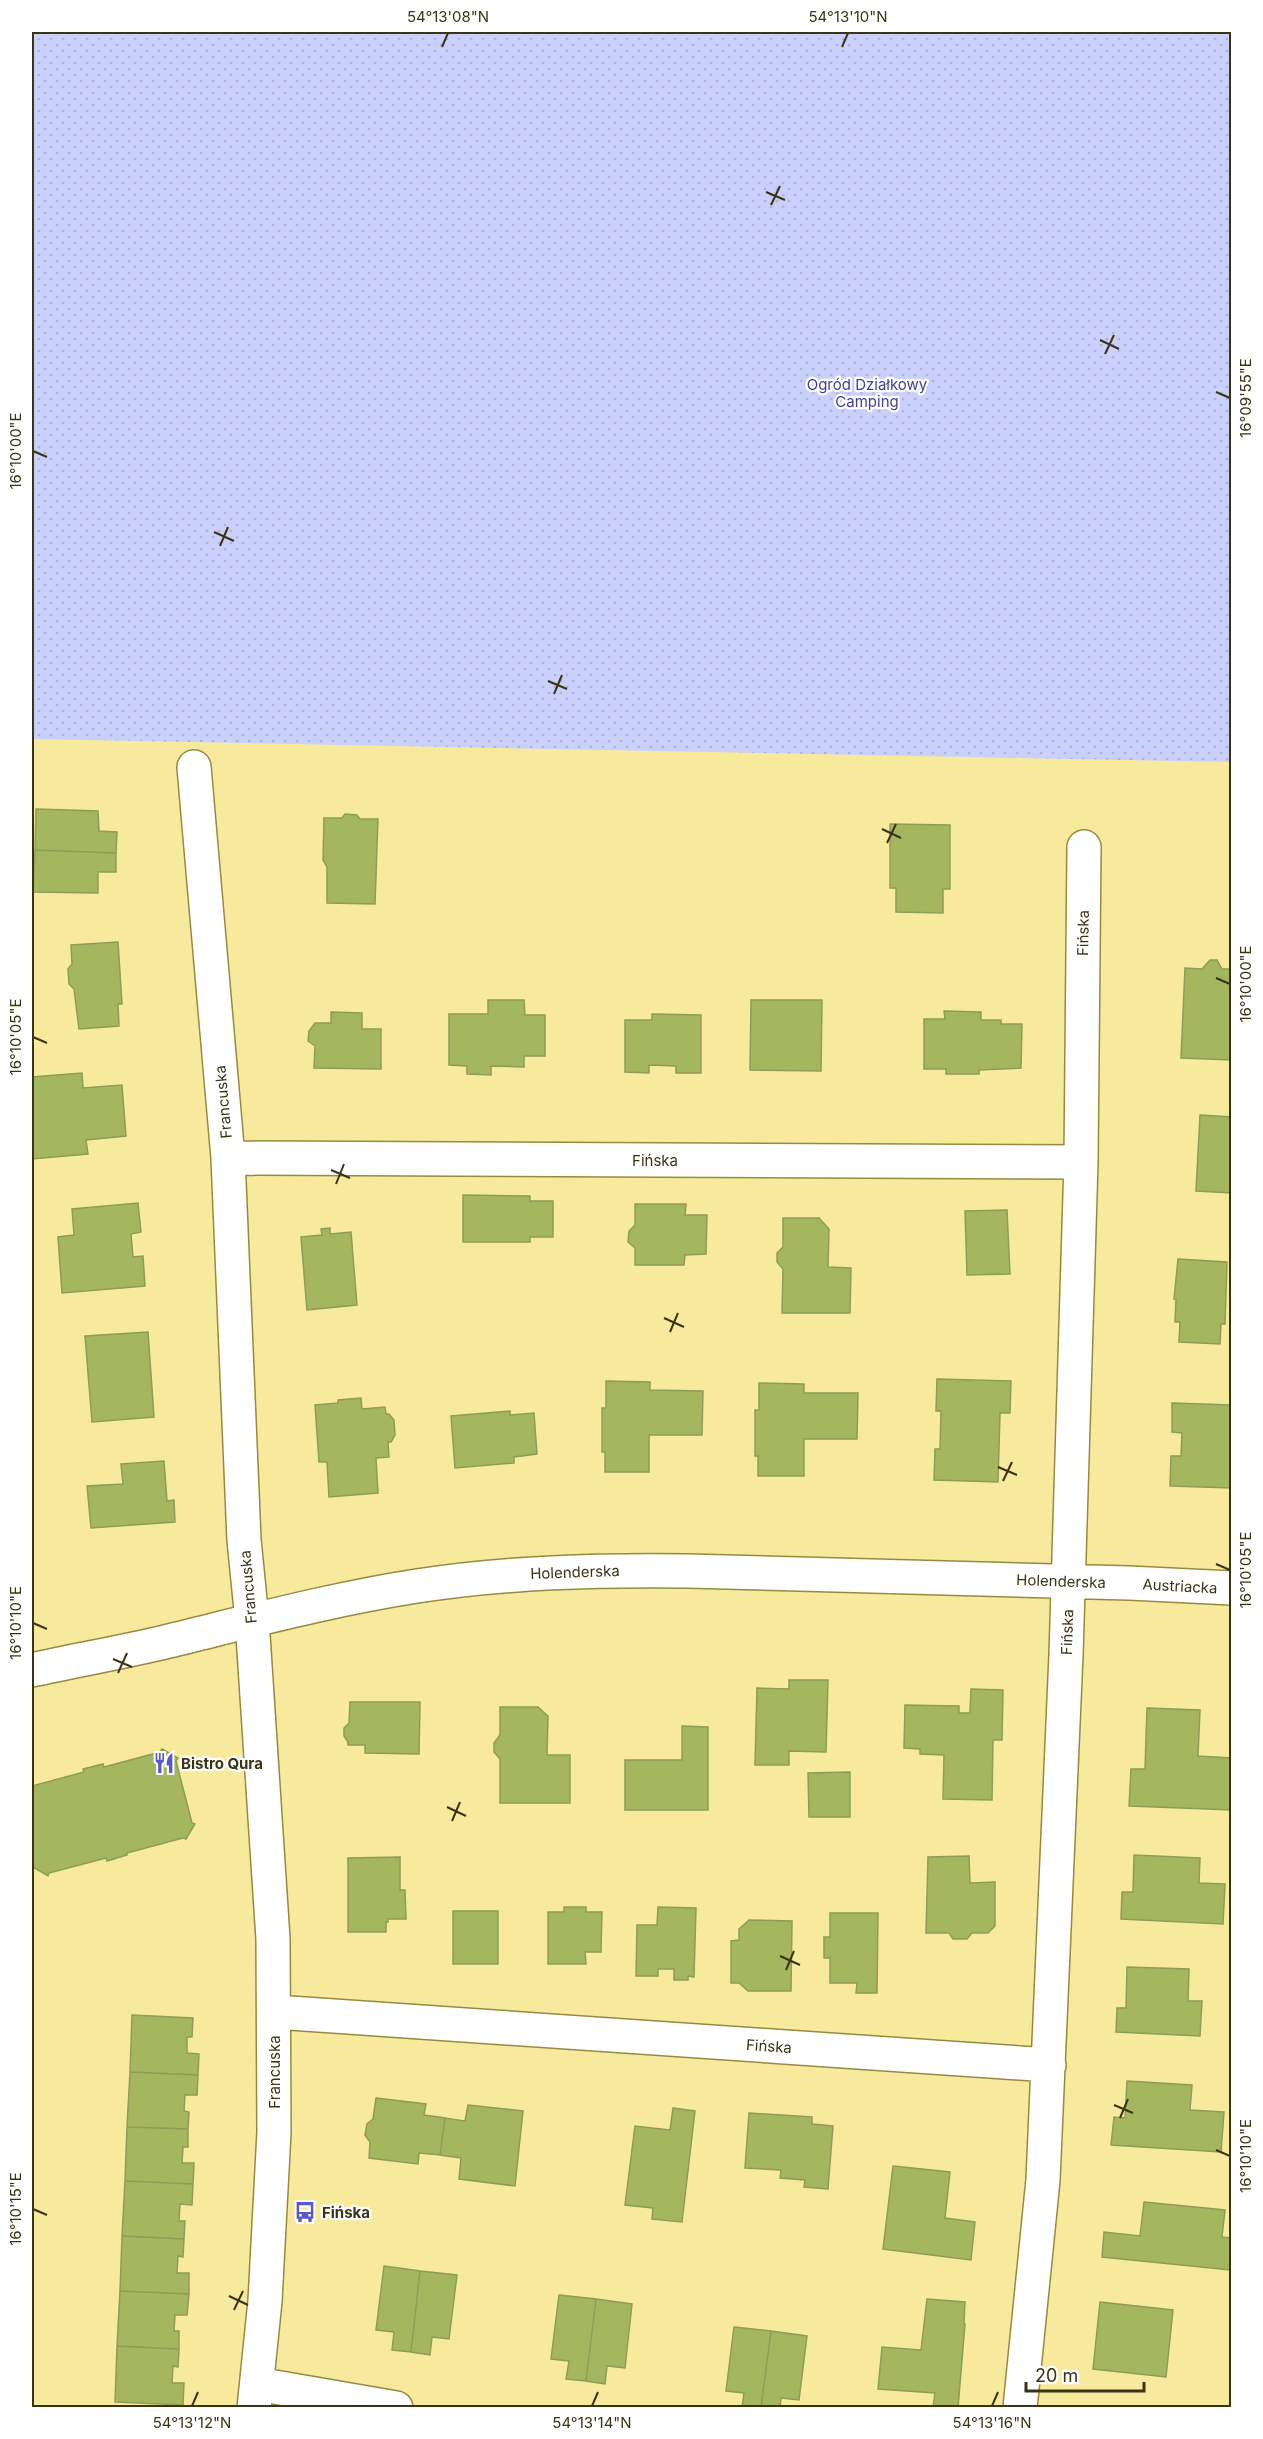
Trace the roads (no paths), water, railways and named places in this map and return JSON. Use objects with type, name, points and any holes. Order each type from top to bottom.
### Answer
[{"type":"street","name":"Francuska","points":[[194,767],[228,1158],[244,1540],[252,1620],[268,1853],[275,2013],[271,2200],[265,2301],[255,2396]]},
{"type":"street","name":"Fińska","points":[[1020,2408],[1039,2231],[1049,2065],[1069,1581],[1082,1162],[1084,847]]},
{"type":"street","name":"Fińska","points":[[228,1158],[1082,1162]]},
{"type":"street","name":"Holenderska","points":[[32,1670],[167,1641],[329,1601],[417,1586],[552,1572],[688,1571],[1129,1583]]},
{"type":"street","name":"Austriacka","points":[[1129,1583],[1232,1588]]},
{"type":"street","name":"Fińska","points":[[275,2013],[1049,2065]]},
{"type":"street","points":[[255,2396],[396,2408]]},
{"type":"place","name":"Bistro Qura","points":[[164,1763]]},
{"type":"place","name":"Fińska","points":[[305,2212]]},
{"type":"park label","name":"Ogród Działkowy Camping","points":[[867,392]]}]
